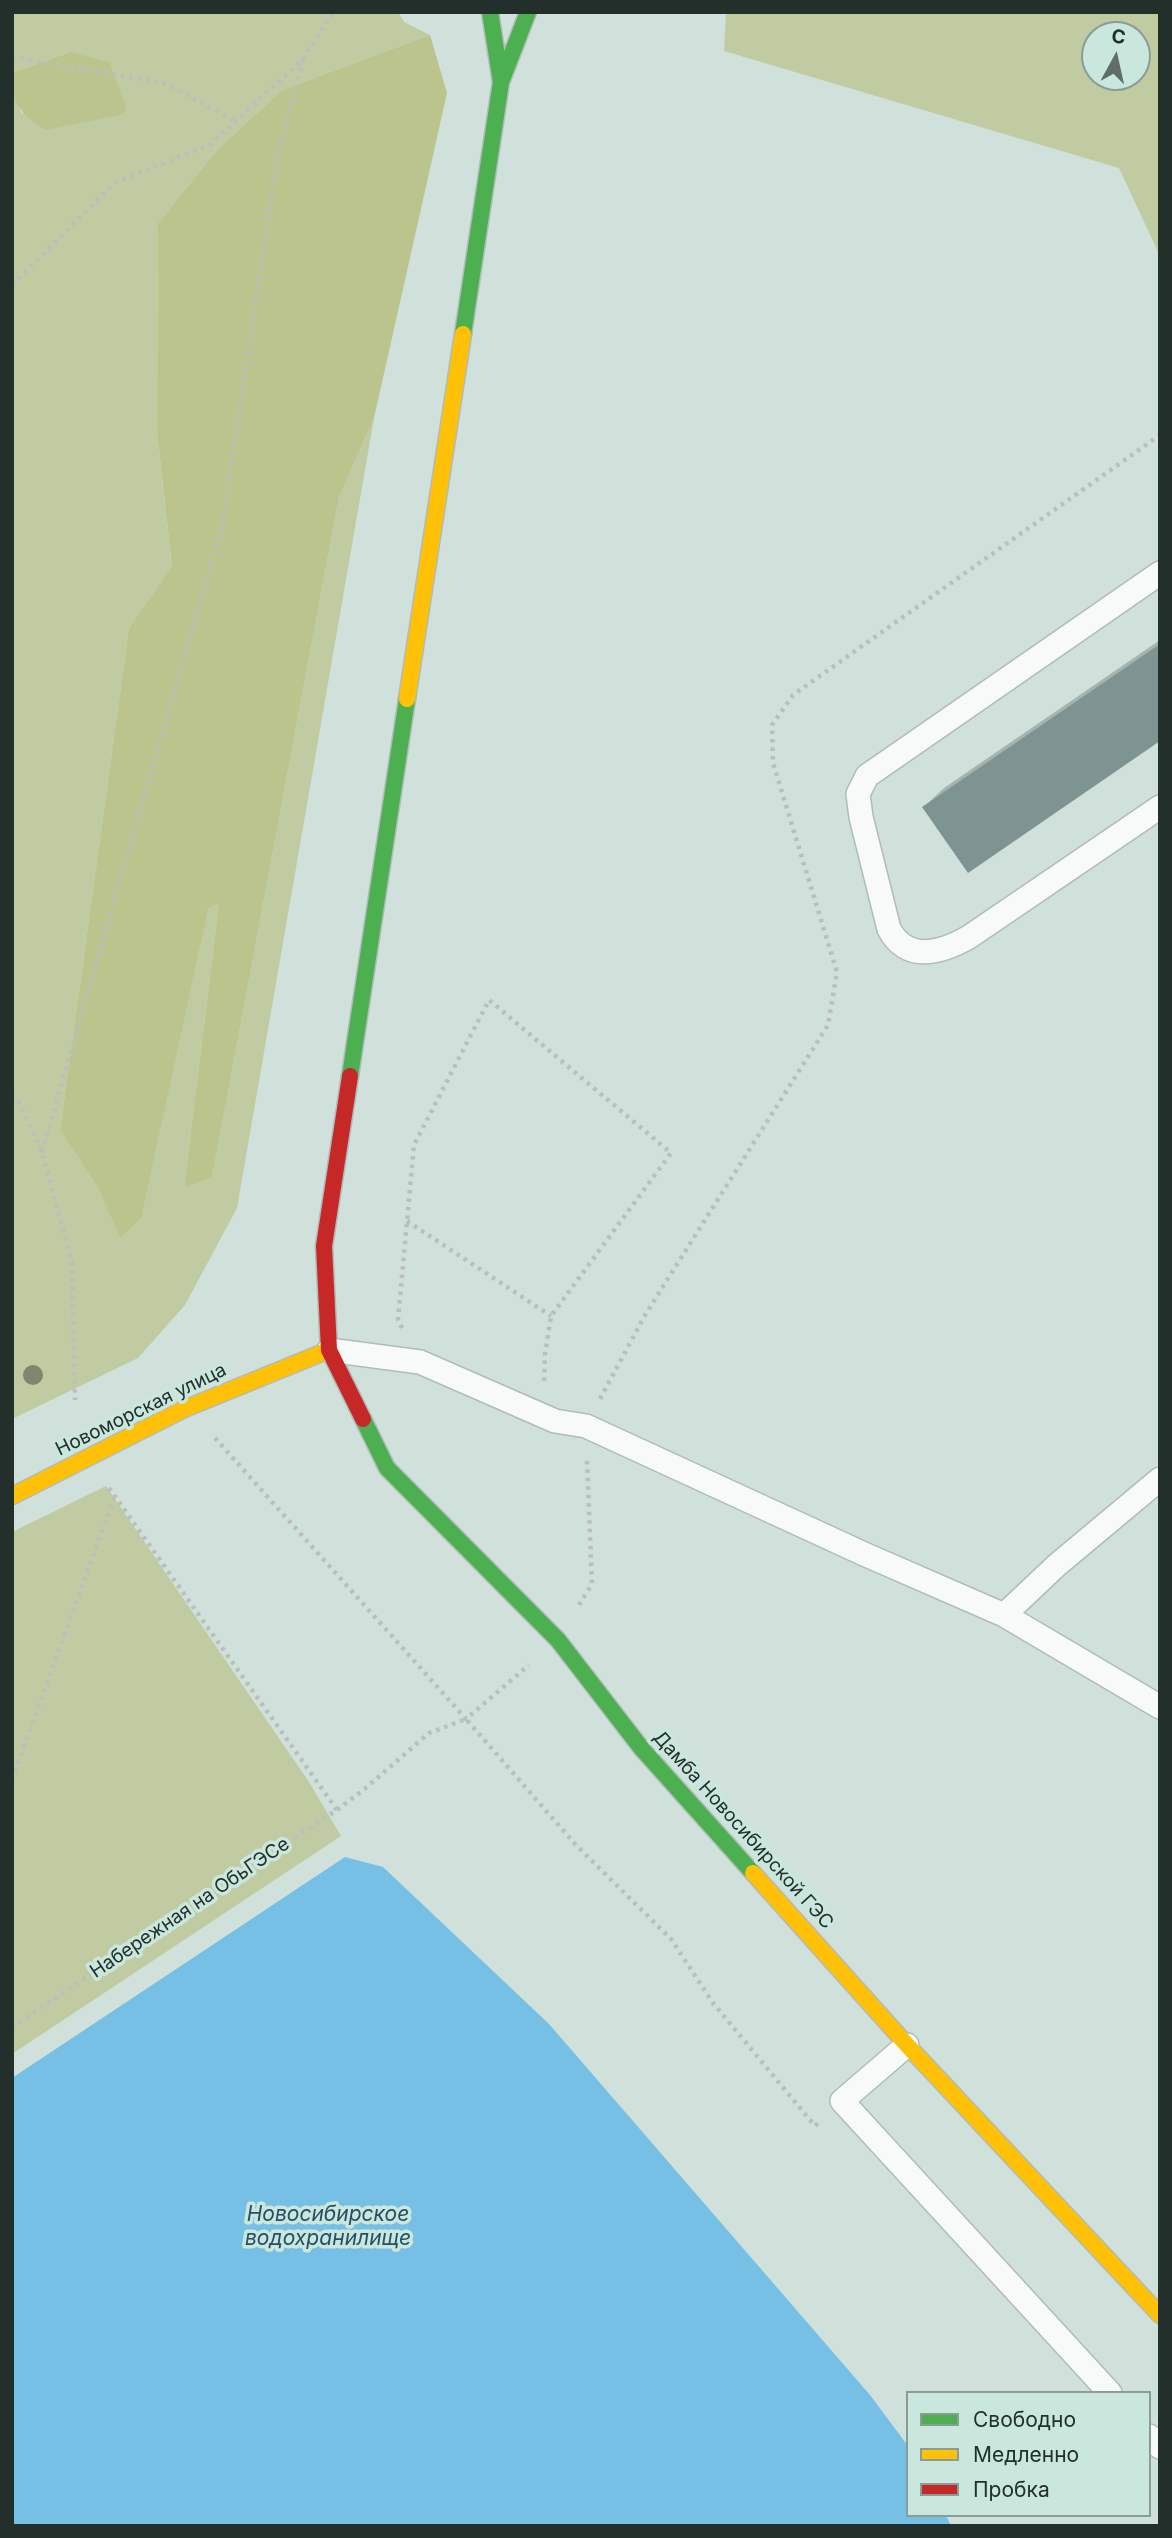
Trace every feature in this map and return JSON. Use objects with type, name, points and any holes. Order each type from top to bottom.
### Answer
[{"type":"main road","points":[[491,12],[501,82]]},
{"type":"main road","points":[[329,1350],[324,1246],[501,82],[528,12]]},
{"type":"main road","name":"Новоморская улица","points":[[12,1496],[184,1409],[329,1350]]},
{"type":"main road","name":"Дамба Новосибирской ГЭС","points":[[329,1350],[387,1468],[558,1640],[642,1749],[907,2045],[1160,2315]]},
{"type":"lane","points":[[1160,573],[867,776],[858,794],[861,817],[890,929],[897,942],[905,948],[924,952],[951,948],[969,937],[1160,807]]},
{"type":"lane","points":[[329,1350],[421,1362],[544,1416],[586,1426],[864,1555],[1004,1615],[1160,1707]]},
{"type":"lane","points":[[1004,1615],[1057,1565],[1160,1479]]},
{"type":"lane","points":[[907,2045],[842,2101],[1108,2391]]},
{"type":"path","points":[[12,285],[114,183],[211,144],[303,59],[333,12]]},
{"type":"path","points":[[12,57],[164,83],[236,121]]},
{"type":"path","points":[[41,1152],[222,526],[277,159],[303,59]]},
{"type":"path","points":[[586,1426],[645,1315],[828,1025],[837,972],[773,763],[772,725],[793,695],[1160,435]]},
{"type":"path","points":[[421,1362],[398,1320],[414,1145],[489,1000],[671,1153],[551,1316],[545,1354],[544,1416]]},
{"type":"path","points":[[12,1095],[20,1104],[41,1152],[72,1263],[75,1400]]},
{"type":"path","points":[[407,1222],[551,1316]]},
{"type":"path","name":"Набережная на ОбьГЭСе","points":[[12,2027],[337,1810],[429,1733],[466,1719],[558,1640],[592,1584],[586,1426]]},
{"type":"path","points":[[212,1434],[575,1844],[671,1939],[713,2003],[815,2126],[842,2101]]},
{"type":"path","points":[[91,1457],[114,1497],[337,1810]]},
{"type":"path","points":[[12,1780],[114,1497]]},
{"type":"green space","points":[[12,12],[398,12],[404,22],[430,35],[282,90],[218,149],[158,223],[157,432],[172,568],[129,628],[60,1130],[98,1188],[120,1237],[208,909],[219,903],[184,1188],[212,1178],[339,497],[374,418],[237,1208],[185,1305],[138,1358],[12,1419],[12,90],[22,114],[70,52],[12,73]]},
{"type":"green space","points":[[726,12],[1160,12],[1160,256],[1119,168],[724,51]]},
{"type":"green space","points":[[430,35],[447,93],[374,418],[339,497],[212,1178],[184,1188],[219,903],[208,909],[141,1218],[120,1238],[98,1188],[60,1130],[129,628],[172,567],[157,432],[158,223],[218,149],[282,90]]},
{"type":"green space","points":[[70,52],[109,62],[127,110],[120,115],[45,130],[19,107],[12,73]]},
{"type":"green space","points":[[106,1486],[309,1782],[341,1836],[12,2054],[12,1532]]},
{"type":"water","name":"Новосибирское водохранилище","points":[[345,1857],[383,1867],[549,2024],[870,2395],[906,2443],[906,2517],[947,2517],[951,2526],[12,2526],[12,2078]]},
{"type":"building","points":[[1160,644],[1160,741],[968,873],[922,807]]},
{"type":"traffic: fast","points":[[490,12],[501,82]]},
{"type":"traffic: fast","points":[[463,334],[501,82],[528,12]]},
{"type":"traffic: fast","points":[[350,1076],[407,699]]},
{"type":"traffic: fast","points":[[363,1419],[387,1468],[558,1640],[642,1749],[753,1873]]},
{"type":"traffic: slow","points":[[407,699],[463,334]]},
{"type":"traffic: slow","points":[[12,1496],[184,1409],[329,1350]]},
{"type":"traffic: slow","points":[[753,1873],[907,2045],[1160,2315]]},
{"type":"traffic: jam","points":[[350,1076],[324,1246],[329,1350],[363,1419]]}]
